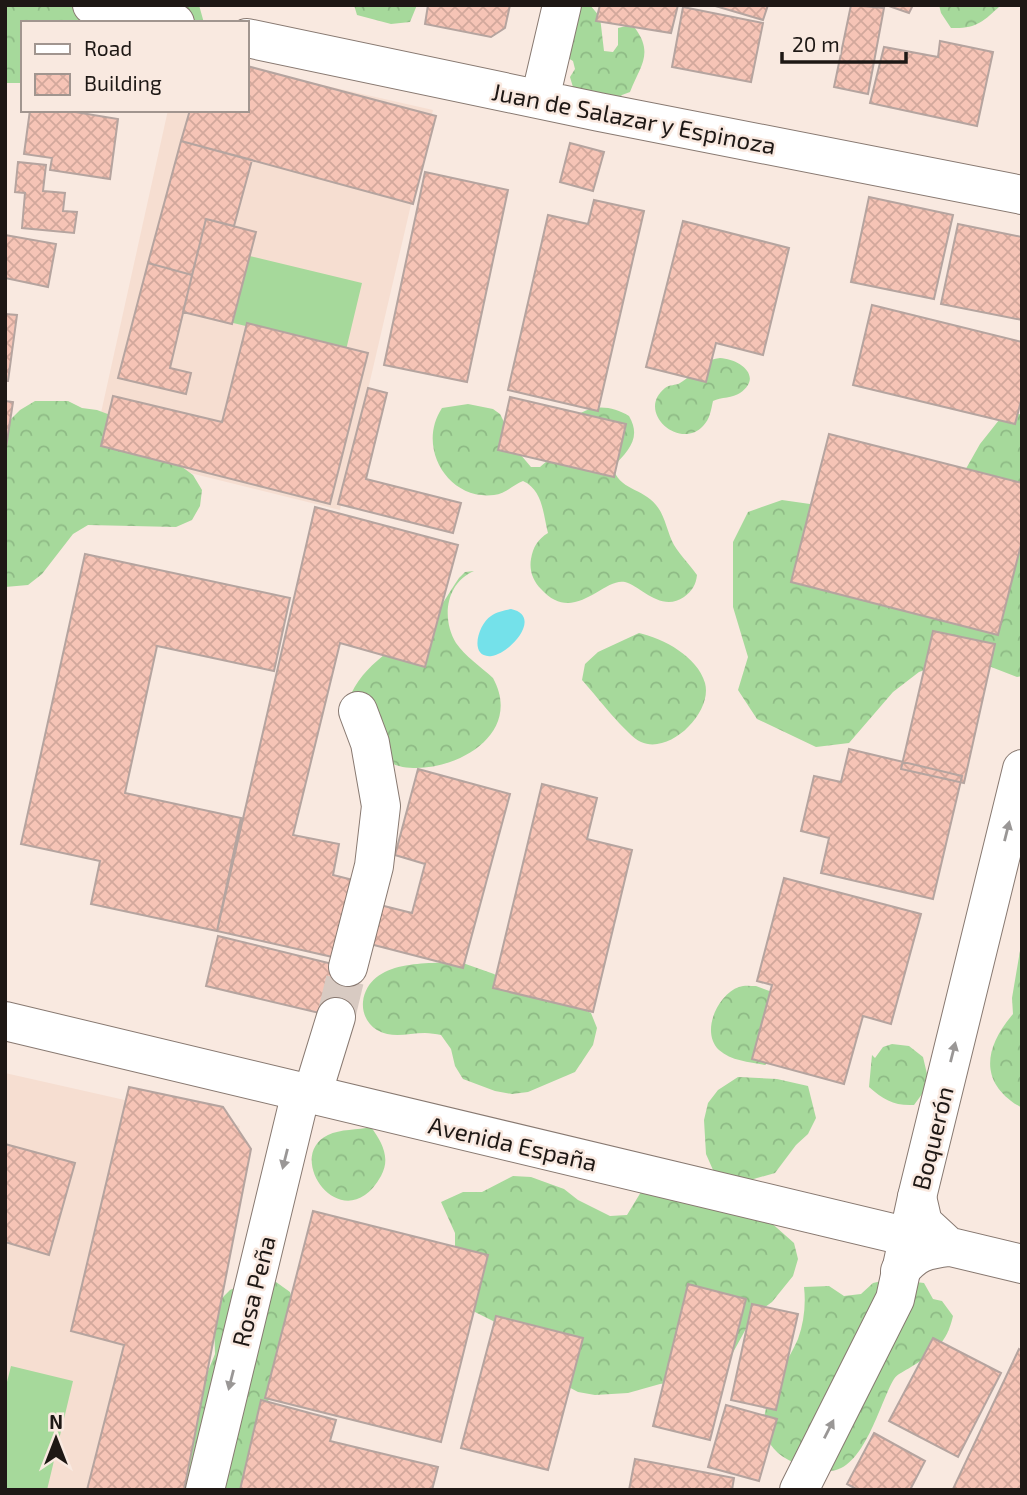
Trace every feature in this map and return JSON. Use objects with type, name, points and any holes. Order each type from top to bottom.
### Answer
[{"type":"street","points":[[92,5],[166,21]]},
{"type":"street","points":[[540,99],[562,5]]},
{"type":"street","name":"Juan de Salazar y Espinoza","points":[[248,38],[1022,195]]},
{"type":"street","points":[[348,967],[374,866],[382,806],[370,743],[358,711]]},
{"type":"street","name":"Boquerón","points":[[799,1490],[895,1298],[1022,769]]},
{"type":"street","name":"Rosa Peña","points":[[205,1490],[307,1094],[337,1017]]},
{"type":"street","name":"Avenida España","points":[[5,1021],[307,1094],[905,1255],[949,1247],[1022,1264]]},
{"type":"street","points":[[917,1198],[923,1223],[949,1247]]},
{"type":"shaded area","points":[[248,68],[433,110],[340,510],[93,449],[168,112],[248,112]]},
{"type":"shaded area","points":[[5,1073],[240,1126],[153,1490],[5,1490]]},
{"type":"green space","points":[[5,5],[199,5],[203,21],[21,21],[21,83],[5,83]]},
{"type":"green space","points":[[354,5],[417,5],[410,22],[391,24],[357,15]]},
{"type":"green space","points":[[567,5],[590,5],[600,17],[604,51],[613,52],[618,45],[618,28],[635,28],[641,37],[644,53],[641,67],[630,92],[616,101],[575,94],[570,77],[575,69],[573,61],[561,54]]},
{"type":"green space","points":[[939,5],[1001,5],[979,23],[951,28]]},
{"type":"green space","points":[[241,254],[362,283],[346,350],[225,321]]},
{"type":"green space","points":[[720,358],[735,362],[746,370],[750,380],[747,387],[737,395],[713,401],[707,420],[694,433],[683,434],[664,425],[655,408],[657,398],[665,388],[685,380],[705,362]]},
{"type":"green space","points":[[35,401],[68,401],[82,408],[113,416],[193,475],[202,490],[200,506],[192,520],[176,527],[88,525],[73,534],[42,574],[28,585],[5,587],[5,425],[20,410]]},
{"type":"green space","points":[[468,404],[493,409],[500,414],[520,454],[531,467],[540,467],[551,457],[572,421],[585,411],[607,408],[629,416],[633,424],[634,438],[628,450],[613,467],[625,485],[651,499],[659,509],[674,545],[697,575],[691,590],[676,601],[667,602],[652,597],[631,584],[616,582],[587,598],[565,603],[553,599],[541,589],[532,575],[531,559],[537,544],[548,533],[535,490],[523,481],[502,493],[477,495],[450,480],[435,454],[435,423],[442,408]]},
{"type":"green space","points":[[1022,414],[1022,676],[1017,677],[986,665],[953,660],[919,672],[893,692],[849,743],[816,747],[757,719],[738,690],[748,657],[733,607],[733,542],[748,512],[782,500],[817,505],[963,474],[980,444],[1003,415]]},
{"type":"green space","points":[[474,571],[457,584],[452,592],[449,623],[451,633],[460,648],[493,678],[500,697],[500,714],[494,730],[483,743],[452,761],[416,768],[396,765],[381,751],[349,699],[372,666],[431,618],[465,572]]},
{"type":"green space","points":[[639,633],[678,650],[695,665],[705,683],[706,694],[696,718],[676,737],[664,742],[652,744],[635,738],[582,680],[585,664],[598,652]]},
{"type":"green space","points":[[1022,939],[1022,1108],[998,1088],[990,1064],[996,1040],[1013,1014],[1012,998]]},
{"type":"green space","points":[[460,962],[494,974],[526,992],[575,1005],[591,1013],[597,1028],[593,1045],[575,1072],[528,1092],[512,1094],[495,1091],[463,1079],[455,1066],[451,1049],[441,1035],[383,1033],[373,1028],[368,1021],[363,1002],[376,977],[402,966]]},
{"type":"green space","points":[[756,986],[772,992],[777,1054],[765,1065],[729,1057],[719,1050],[711,1034],[714,1014],[724,997],[739,987]]},
{"type":"green space","points":[[892,1044],[909,1046],[923,1057],[927,1074],[925,1090],[914,1105],[890,1101],[869,1087],[872,1055],[875,1058],[883,1047]]},
{"type":"green space","points":[[738,1077],[777,1079],[808,1086],[816,1118],[808,1134],[775,1173],[743,1182],[726,1181],[713,1170],[706,1154],[704,1120],[708,1103],[718,1090]]},
{"type":"green space","points":[[371,1127],[384,1150],[385,1163],[381,1176],[366,1194],[351,1201],[336,1198],[323,1188],[315,1175],[312,1160],[316,1146],[333,1133]]},
{"type":"green space","points":[[513,1176],[531,1177],[564,1189],[578,1200],[610,1216],[627,1215],[644,1187],[768,1220],[794,1243],[798,1259],[793,1276],[772,1302],[758,1312],[748,1325],[724,1369],[709,1378],[660,1384],[628,1393],[595,1395],[578,1392],[563,1384],[505,1327],[475,1312],[463,1300],[455,1267],[455,1233],[441,1202],[463,1192],[482,1192]]},
{"type":"green space","points":[[258,1277],[276,1282],[290,1292],[295,1309],[273,1391],[258,1422],[256,1490],[159,1490],[215,1354],[214,1319],[217,1303],[230,1290]]},
{"type":"green space","points":[[891,1279],[924,1283],[933,1299],[942,1301],[953,1316],[943,1340],[933,1352],[894,1379],[869,1434],[852,1460],[841,1468],[829,1471],[787,1459],[770,1444],[764,1422],[769,1398],[800,1333],[804,1313],[804,1287],[829,1286],[844,1296],[861,1294],[873,1283]]},
{"type":"green space","points":[[11,1366],[73,1381],[47,1490],[5,1490],[5,1390]]},
{"type":"water","points":[[511,609],[520,613],[524,619],[521,634],[500,653],[492,656],[480,652],[479,633],[486,620],[501,611]]},
{"type":"building","points":[[428,5],[510,5],[505,28],[491,37],[425,24]]},
{"type":"building","points":[[600,5],[678,5],[671,33],[596,21]]},
{"type":"building","points":[[712,5],[768,5],[763,20]]},
{"type":"building","points":[[851,5],[884,8],[868,94],[834,87]]},
{"type":"building","points":[[886,5],[913,5],[909,13]]},
{"type":"building","points":[[683,7],[763,23],[751,82],[672,67]]},
{"type":"building","points":[[940,41],[993,52],[977,126],[870,103],[884,47],[938,57]]},
{"type":"building","points":[[248,66],[436,116],[413,204],[181,141],[189,112],[248,112]]},
{"type":"building","points":[[30,112],[75,112],[118,119],[110,179],[50,170],[52,158],[24,154]]},
{"type":"building","points":[[181,141],[252,160],[234,226],[206,219],[192,275],[148,263]]},
{"type":"building","points":[[570,143],[604,152],[593,191],[560,182]]},
{"type":"building","points":[[18,162],[46,165],[43,191],[65,193],[63,211],[77,212],[74,233],[22,228],[25,193],[15,192]]},
{"type":"building","points":[[425,172],[508,190],[467,382],[384,365]]},
{"type":"building","points":[[869,197],[953,215],[934,299],[851,282]]},
{"type":"building","points":[[594,200],[644,211],[598,411],[508,390],[548,215],[588,224]]},
{"type":"building","points":[[206,219],[256,232],[232,324],[183,312]]},
{"type":"building","points":[[683,221],[789,248],[763,355],[716,343],[706,382],[646,367]]},
{"type":"building","points":[[958,224],[1022,237],[1022,320],[941,304]]},
{"type":"building","points":[[5,235],[56,244],[48,287],[5,278]]},
{"type":"building","points":[[148,263],[192,275],[170,368],[191,373],[186,394],[118,378]]},
{"type":"building","points":[[872,305],[1022,342],[1022,397],[1015,424],[853,385]]},
{"type":"building","points":[[5,314],[17,315],[8,381],[5,381]]},
{"type":"building","points":[[247,323],[368,353],[330,504],[101,446],[113,396],[222,422]]},
{"type":"building","points":[[368,388],[387,393],[366,479],[461,503],[453,533],[338,504]]},
{"type":"building","points":[[510,397],[626,424],[614,477],[498,450]]},
{"type":"building","points":[[5,401],[13,402],[5,454]]},
{"type":"building","points":[[829,434],[1022,483],[1022,541],[998,635],[791,582]]},
{"type":"building","points":[[315,507],[458,545],[425,667],[340,643],[293,835],[339,844],[333,875],[361,882],[337,958],[217,931]]},
{"type":"building","points":[[85,554],[290,598],[274,671],[157,646],[125,793],[241,818],[217,931],[91,904],[100,861],[21,844]]},
{"type":"building","points":[[933,631],[995,644],[964,783],[901,769]]},
{"type":"building","points":[[849,749],[962,776],[933,899],[821,873],[829,838],[801,831],[814,776],[841,782]]},
{"type":"building","points":[[418,769],[510,794],[463,968],[370,944],[380,905],[412,913],[425,864],[395,855]]},
{"type":"building","points":[[542,784],[597,798],[587,839],[632,850],[593,1012],[493,988]]},
{"type":"building","points":[[784,878],[921,914],[891,1024],[863,1016],[844,1084],[752,1059],[772,985],[757,981]]},
{"type":"building","points":[[218,936],[361,971],[349,1020],[206,986]]},
{"type":"building","points":[[129,1087],[223,1107],[251,1149],[184,1490],[87,1490],[124,1345],[71,1331]]},
{"type":"building","points":[[5,1144],[75,1163],[49,1255],[5,1242]]},
{"type":"building","points":[[313,1211],[488,1255],[441,1442],[265,1398]]},
{"type":"building","points":[[688,1284],[746,1299],[710,1440],[653,1426]]},
{"type":"building","points":[[752,1304],[798,1314],[776,1410],[731,1400]]},
{"type":"building","points":[[496,1316],[583,1338],[548,1470],[461,1448]]},
{"type":"building","points":[[933,1338],[1001,1373],[958,1457],[889,1421]]},
{"type":"building","points":[[1019,1349],[1022,1351],[1022,1490],[955,1490],[953,1489]]},
{"type":"building","points":[[261,1400],[336,1420],[330,1441],[438,1467],[432,1490],[240,1490]]},
{"type":"building","points":[[726,1405],[777,1419],[759,1481],[708,1467]]},
{"type":"building","points":[[874,1433],[925,1461],[910,1490],[858,1490],[847,1484]]},
{"type":"building","points":[[635,1459],[734,1478],[732,1490],[629,1490]]},
{"type":"tunnel","points":[[336,1017],[348,967]]}]
